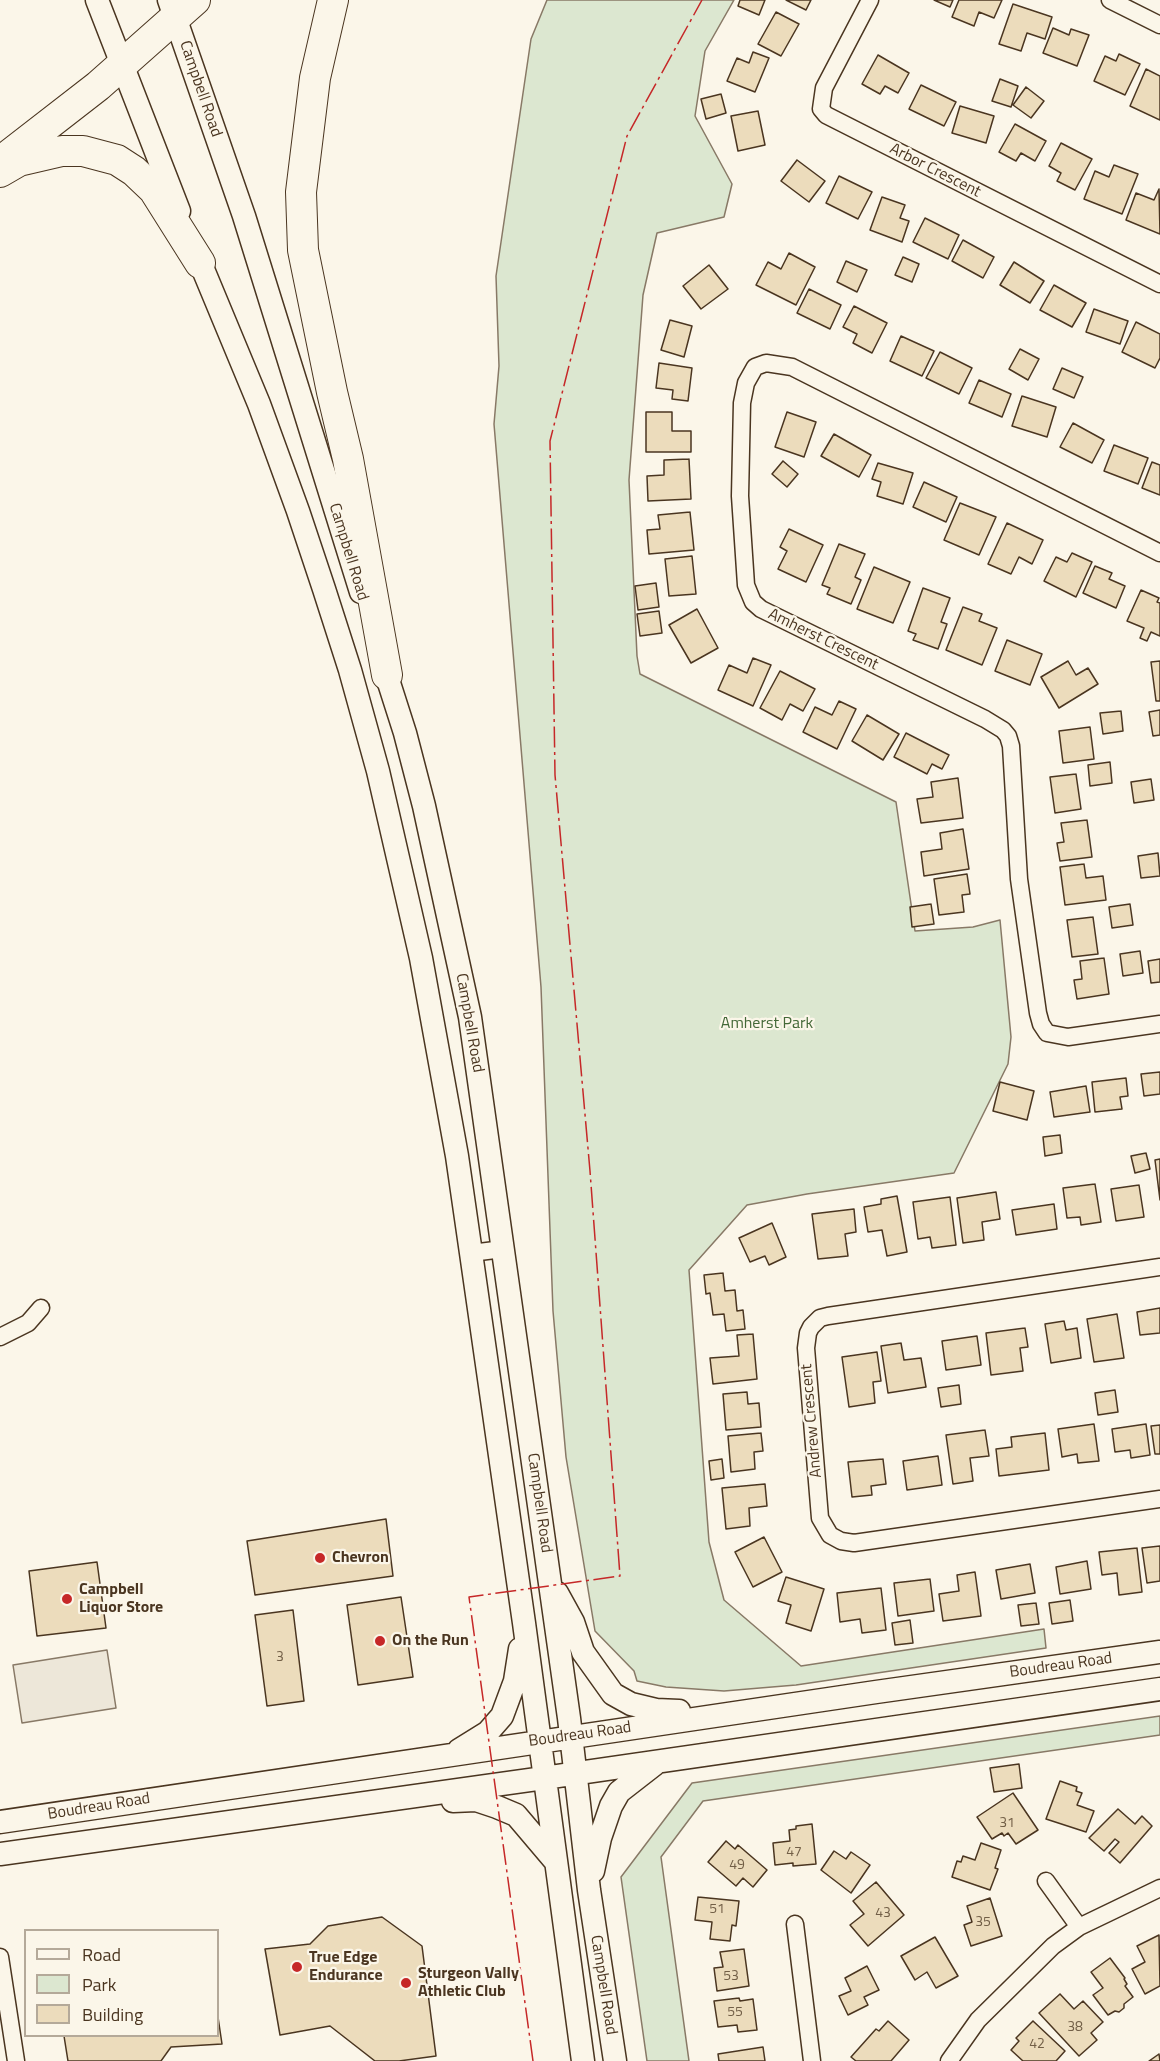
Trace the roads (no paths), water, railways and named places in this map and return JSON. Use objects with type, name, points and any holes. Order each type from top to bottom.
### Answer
[{"type":"highway","points":[[333,0],[315,78],[301,192],[303,250],[348,459],[387,675]]},
{"type":"highway","points":[[0,162],[98,86],[180,6]]},
{"type":"highway","points":[[0,172],[19,161],[62,151],[83,152],[117,160],[135,171],[154,190],[200,263]]},
{"type":"main road","name":"Campbell Road","points":[[97,0],[120,64],[259,404],[298,511],[350,670],[375,760],[421,958],[455,1145],[524,1623],[583,2061]]},
{"type":"main road","name":"Campbell Road","points":[[180,6],[387,675],[424,806],[470,1017],[550,1579],[589,1890],[615,2061]]},
{"type":"main road","points":[[550,1579],[573,1622],[583,1652],[613,1694],[631,1704],[656,1710],[726,1714]]},
{"type":"main road","points":[[449,1756],[488,1732],[502,1716],[515,1681],[524,1623]]},
{"type":"main road","name":"Boudreau Road","points":[[0,1822],[539,1741],[1160,1652]]},
{"type":"main road","name":"Boudreau Road","points":[[0,1854],[544,1779],[1160,1689]]},
{"type":"main road","points":[[589,1890],[600,1838],[611,1806],[619,1792],[660,1761]]},
{"type":"main road","points":[[374,1802],[476,1800],[516,1815],[555,1861]]},
{"type":"street","name":"Arbor Crescent","points":[[870,0],[824,88],[821,109],[826,115],[1160,284]]},
{"type":"street","points":[[1110,0],[1160,26]]},
{"type":"street","name":"Amherst Crescent","points":[[1160,553],[792,367],[766,363],[754,367],[746,383],[742,414],[740,496],[746,585],[753,602],[760,609],[975,714],[1003,730],[1011,746],[1019,879],[1041,1024],[1047,1033],[1068,1037],[1160,1024]]},
{"type":"street","points":[[471,1253],[503,1249]]},
{"type":"street","name":"Andrew Crescent","points":[[1160,1267],[828,1316],[820,1318],[811,1327],[806,1347],[819,1511],[826,1530],[841,1541],[854,1543],[1160,1498]]},
{"type":"street","points":[[0,1337],[28,1323],[41,1308]]},
{"type":"street","points":[[1046,1881],[1079,1927]]},
{"type":"street","points":[[949,2061],[978,2020],[1043,1955],[1079,1927],[1160,1888]]},
{"type":"street","points":[[795,1924],[812,2061]]},
{"type":"street","points":[[0,1957],[16,2061]]},
{"type":"place","name":"Chevron","points":[[320,1558]]},
{"type":"place","name":"Campbell Liquor Store","points":[[67,1599]]},
{"type":"place","name":"On the Run","points":[[380,1641]]},
{"type":"place","name":"True Edge Endurance","points":[[297,1967]]},
{"type":"place","name":"Sturgeon Vally Athletic Club","points":[[406,1983]]},
{"type":"park label","name":"Amherst Park","points":[[767,1024]]}]
